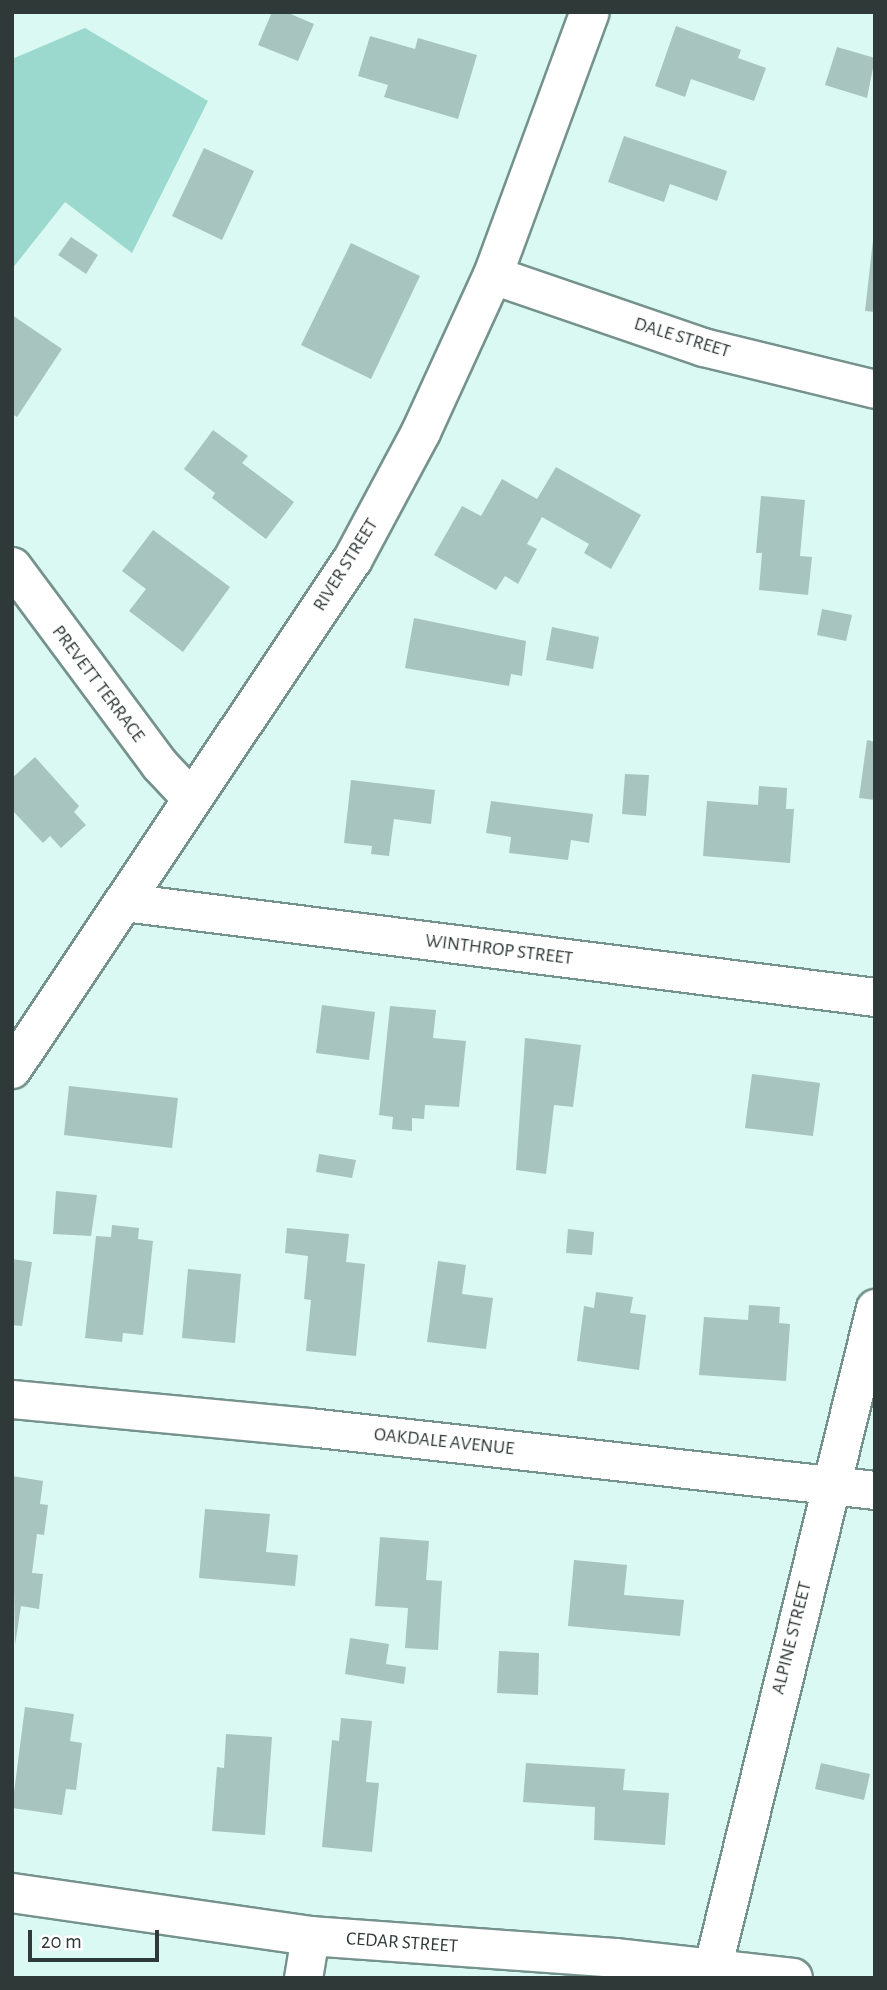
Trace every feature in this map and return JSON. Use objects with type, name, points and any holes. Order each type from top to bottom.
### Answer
[{"type":"street","name":"RIVER STREET","points":[[12,1069],[124,902],[190,797],[353,559],[421,432],[493,275],[590,12]]},
{"type":"street","name":"DALE STREET","points":[[493,275],[703,347],[875,389]]},
{"type":"street","name":"PREVETT TERRACE","points":[[12,566],[159,764],[190,797]]},
{"type":"street","name":"WINTHROP STREET","points":[[124,902],[875,997]]},
{"type":"street","name":"ALPINE STREET","points":[[712,1969],[875,1308]]},
{"type":"street","name":"OAKDALE AVENUE","points":[[12,1399],[875,1490]]},
{"type":"street","name":"CEDAR STREET","points":[[12,1893],[310,1936],[793,1978]]},
{"type":"street","points":[[303,1978],[310,1936]]},
{"type":"green space","points":[[85,28],[208,101],[132,253],[65,202],[12,269],[12,59]]},
{"type":"building","points":[[272,12],[286,12],[314,24],[298,61],[258,45]]},
{"type":"building","points":[[676,26],[741,50],[738,58],[766,68],[754,101],[691,79],[685,97],[655,86]]},
{"type":"building","points":[[370,36],[415,49],[418,38],[477,55],[458,119],[384,97],[388,85],[358,76]]},
{"type":"building","points":[[837,47],[875,58],[867,98],[825,85]]},
{"type":"building","points":[[624,136],[727,171],[717,201],[670,184],[664,202],[608,182]]},
{"type":"building","points":[[204,148],[254,171],[222,240],[172,216]]},
{"type":"building","points":[[71,237],[98,255],[86,274],[58,255]]},
{"type":"building","points":[[875,240],[875,312],[865,311]]},
{"type":"building","points":[[351,243],[420,276],[371,379],[301,345]]},
{"type":"building","points":[[12,315],[62,349],[17,417],[12,414]]},
{"type":"building","points":[[213,430],[248,456],[242,463],[294,502],[266,539],[212,498],[215,493],[184,469]]},
{"type":"building","points":[[556,467],[641,515],[611,569],[584,553],[589,544],[542,517],[527,544],[537,549],[518,584],[505,576],[496,590],[434,555],[462,506],[481,516],[502,479],[537,499]]},
{"type":"building","points":[[761,496],[805,500],[800,556],[812,557],[808,595],[759,590],[762,553],[756,553]]},
{"type":"building","points":[[153,530],[230,587],[183,652],[129,611],[146,589],[122,571]]},
{"type":"building","points":[[822,609],[852,615],[846,641],[817,635]]},
{"type":"building","points":[[414,618],[526,641],[522,676],[511,674],[509,686],[405,668]]},
{"type":"building","points":[[552,627],[599,637],[593,669],[546,660]]},
{"type":"building","points":[[867,740],[875,742],[875,800],[859,798]]},
{"type":"building","points":[[35,757],[79,806],[74,812],[86,825],[61,848],[50,836],[43,843],[12,810],[12,778]]},
{"type":"building","points":[[625,774],[649,775],[646,816],[622,814]]},
{"type":"building","points":[[351,780],[435,790],[431,824],[394,819],[389,856],[371,854],[372,846],[344,843]]},
{"type":"building","points":[[759,786],[787,788],[786,809],[794,809],[790,863],[703,856],[707,801],[758,805]]},
{"type":"building","points":[[491,801],[593,814],[589,843],[571,840],[568,860],[509,853],[511,837],[486,833]]},
{"type":"building","points":[[322,1005],[375,1012],[369,1060],[316,1053]]},
{"type":"building","points":[[390,1006],[436,1010],[433,1038],[466,1041],[459,1107],[425,1105],[424,1119],[412,1118],[412,1131],[392,1129],[393,1117],[379,1115]]},
{"type":"building","points":[[525,1038],[581,1045],[573,1107],[554,1105],[546,1174],[516,1170]]},
{"type":"building","points":[[752,1074],[820,1083],[813,1136],[745,1128]]},
{"type":"building","points":[[69,1086],[178,1098],[172,1148],[64,1135]]},
{"type":"building","points":[[319,1154],[356,1160],[352,1178],[316,1172]]},
{"type":"building","points":[[56,1191],[97,1195],[91,1236],[53,1234]]},
{"type":"building","points":[[112,1225],[139,1228],[138,1239],[153,1241],[143,1335],[123,1333],[122,1342],[85,1338],[96,1236],[111,1237]]},
{"type":"building","points":[[287,1228],[349,1234],[346,1262],[365,1264],[356,1356],[306,1351],[311,1300],[304,1299],[308,1256],[285,1253]]},
{"type":"building","points":[[568,1229],[594,1232],[592,1255],[566,1253]]},
{"type":"building","points":[[12,1259],[32,1262],[22,1326],[12,1325]]},
{"type":"building","points":[[438,1261],[466,1265],[462,1294],[493,1298],[486,1349],[427,1342]]},
{"type":"building","points":[[188,1269],[241,1274],[235,1343],[182,1338]]},
{"type":"building","points":[[596,1292],[633,1297],[630,1313],[646,1315],[639,1370],[577,1361],[584,1306],[594,1308]]},
{"type":"building","points":[[749,1305],[780,1307],[779,1323],[790,1324],[786,1381],[699,1375],[704,1317],[748,1320]]},
{"type":"building","points":[[12,1476],[43,1481],[40,1504],[48,1505],[44,1535],[37,1534],[32,1573],[43,1574],[39,1609],[21,1606],[15,1645]]},
{"type":"building","points":[[205,1509],[270,1514],[266,1552],[298,1555],[295,1586],[199,1578]]},
{"type":"building","points":[[380,1537],[429,1541],[426,1580],[442,1581],[438,1650],[405,1648],[408,1608],[375,1606]]},
{"type":"building","points":[[574,1560],[627,1565],[624,1595],[684,1600],[680,1636],[568,1626]]},
{"type":"building","points":[[350,1638],[389,1644],[386,1664],[406,1667],[404,1684],[345,1674]]},
{"type":"building","points":[[499,1651],[539,1653],[538,1695],[497,1693]]},
{"type":"building","points":[[25,1707],[74,1714],[70,1741],[82,1743],[76,1790],[66,1789],[62,1815],[12,1808]]},
{"type":"building","points":[[341,1718],[372,1721],[366,1782],[379,1783],[372,1852],[322,1847],[332,1740],[339,1741]]},
{"type":"building","points":[[226,1734],[272,1737],[265,1835],[212,1831],[217,1767],[224,1768]]},
{"type":"building","points":[[526,1763],[625,1769],[623,1790],[669,1793],[665,1845],[594,1840],[595,1807],[523,1802]]},
{"type":"building","points":[[821,1763],[870,1774],[864,1800],[815,1789]]}]
